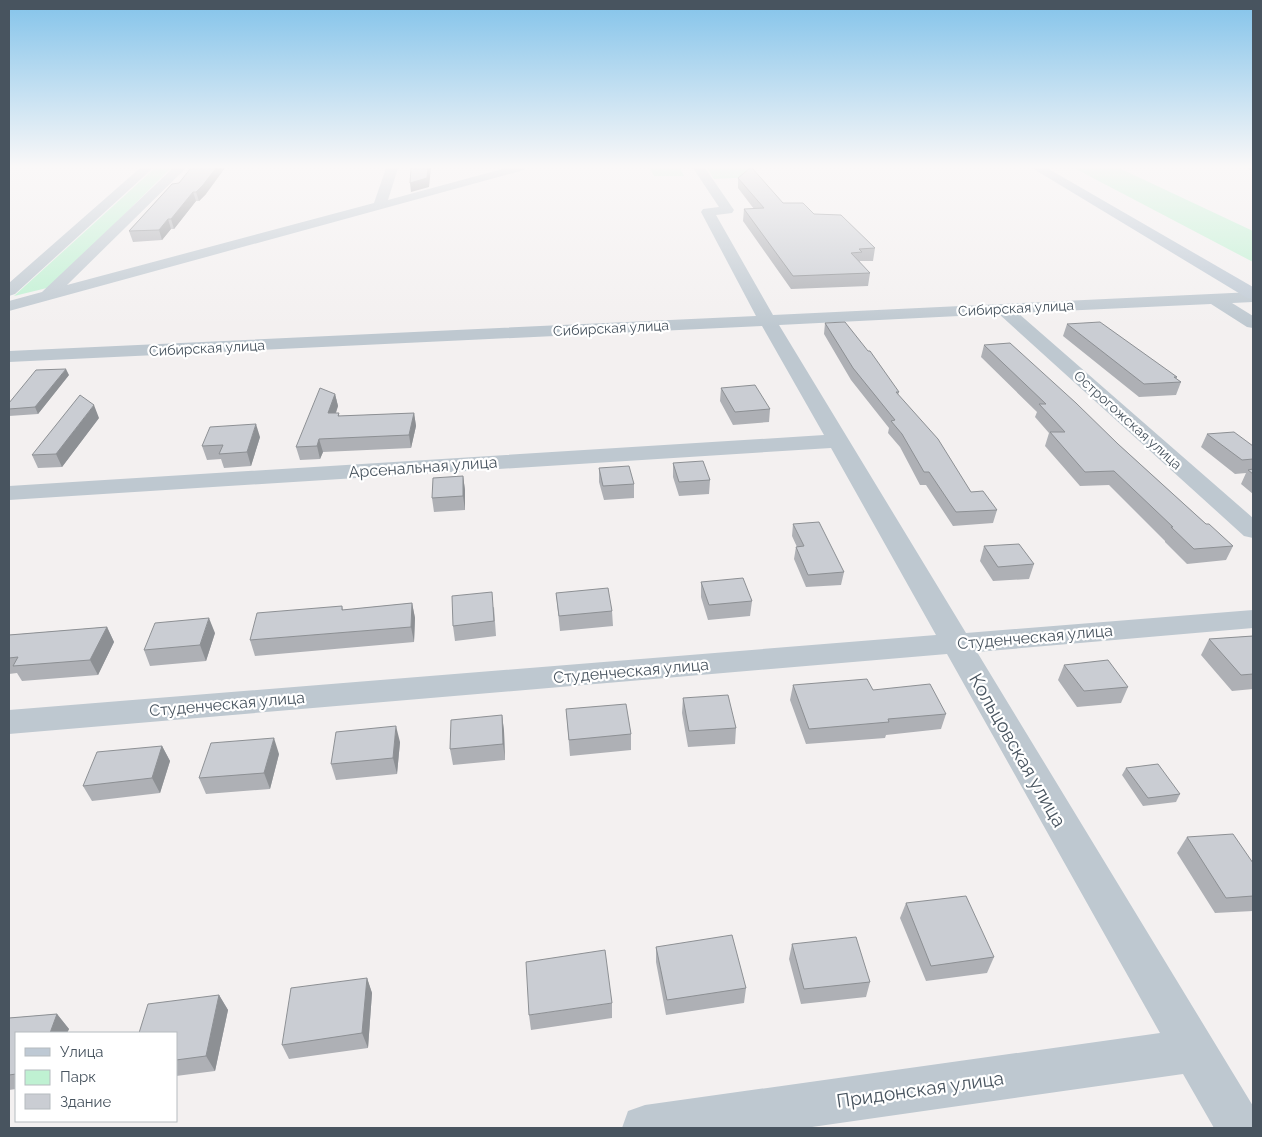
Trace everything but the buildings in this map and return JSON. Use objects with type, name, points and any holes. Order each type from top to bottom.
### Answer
[{"type":"main road","points":[[1128,221],[1253,295]]},
{"type":"street","points":[[9,291],[87,221]]},
{"type":"street","points":[[47,296],[125,221]]},
{"type":"street","points":[[9,306],[324,221]]},
{"type":"street","name":"Кольцовская улица","points":[[713,221],[767,320],[837,441],[1240,1128]]},
{"type":"street","name":"Сибирская улица","points":[[9,357],[1214,299],[1253,295]]},
{"type":"street","points":[[1214,299],[1253,323]]},
{"type":"street","name":"Острогожская улица","points":[[1003,309],[1253,531]]},
{"type":"street","name":"Арсенальная улица","points":[[9,493],[837,441]]},
{"type":"street","name":"Студенческая улица","points":[[9,722],[1253,619]]},
{"type":"street","name":"Придонская улица","points":[[645,1128],[1194,1050]]},
{"type":"green space","points":[[97,221],[117,221],[51,287],[14,296]]},
{"type":"green space","points":[[1175,221],[1232,221],[1253,231],[1253,262]]}]
